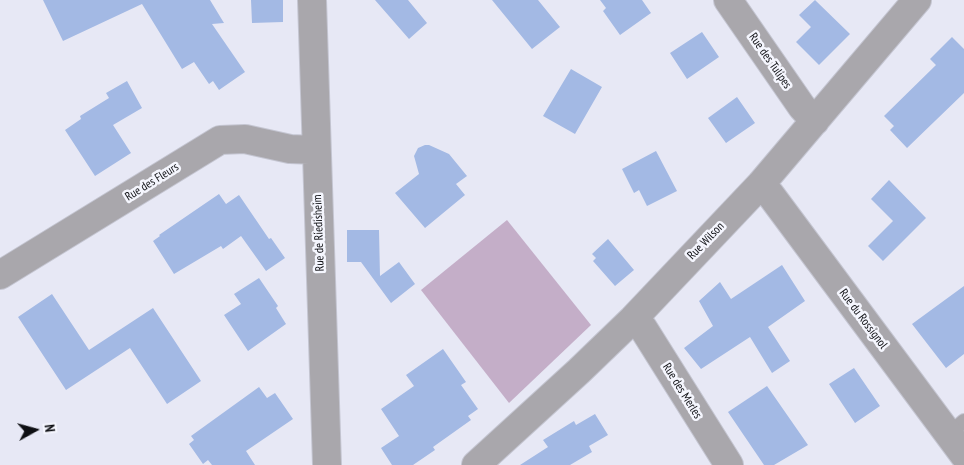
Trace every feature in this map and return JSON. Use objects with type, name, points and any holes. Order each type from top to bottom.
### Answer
[{"type":"street","name":"Rue de Riedisheim","points":[[312,0],[327,465]]},
{"type":"street","name":"Rue des Tulipes","points":[[728,0],[802,107],[815,120]]},
{"type":"street","name":"Rue Wilson","points":[[476,465],[633,319],[761,184],[917,0]]},
{"type":"street","name":"Rue des Fleurs","points":[[0,275],[220,140],[245,139],[290,149],[316,150]]},
{"type":"street","name":"Rue du Rossignol","points":[[761,184],[959,437]]},
{"type":"street","name":"Rue des Merles","points":[[633,319],[643,328],[729,465]]},
{"type":"shaded area","points":[[507,220],[591,325],[509,403],[421,290]]},
{"type":"building","points":[[43,0],[210,0],[224,23],[212,24],[245,72],[219,90],[213,81],[209,84],[194,62],[182,69],[142,4],[63,41]]},
{"type":"building","points":[[251,0],[283,0],[283,22],[252,23]]},
{"type":"building","points":[[375,0],[408,0],[427,23],[409,39]]},
{"type":"building","points":[[492,0],[538,0],[560,27],[532,49]]},
{"type":"building","points":[[600,0],[642,0],[651,13],[620,35],[603,11],[606,8]]},
{"type":"building","points":[[815,0],[850,34],[819,65],[796,42],[811,27],[799,15]]},
{"type":"building","points":[[702,32],[719,57],[687,79],[670,53]]},
{"type":"building","points":[[952,37],[964,49],[964,93],[907,148],[890,130],[894,126],[884,116],[936,65],[930,59]]},
{"type":"building","points":[[571,69],[602,87],[575,134],[543,116]]},
{"type":"building","points":[[127,81],[142,108],[113,125],[131,153],[95,176],[65,130],[81,119],[80,116],[109,98],[106,93]]},
{"type":"building","points":[[737,97],[755,123],[726,143],[708,118]]},
{"type":"building","points":[[425,145],[449,154],[467,176],[456,184],[465,195],[425,228],[395,193],[419,174],[414,156],[418,148]]},
{"type":"building","points":[[656,151],[677,191],[647,206],[639,190],[634,193],[622,169]]},
{"type":"building","points":[[889,180],[926,218],[883,261],[868,246],[893,221],[871,199]]},
{"type":"building","points":[[219,194],[226,204],[239,195],[269,239],[271,238],[285,258],[266,271],[241,236],[223,249],[221,246],[174,274],[153,241]]},
{"type":"building","points":[[347,230],[379,230],[380,276],[399,262],[415,284],[391,303],[361,262],[347,262]]},
{"type":"building","points":[[608,239],[634,270],[615,286],[593,261],[596,258],[592,254]]},
{"type":"building","points":[[782,265],[805,301],[768,327],[790,361],[772,373],[750,337],[701,369],[684,348],[713,326],[699,301],[720,282],[731,299]]},
{"type":"building","points":[[259,278],[278,306],[276,308],[286,324],[248,351],[224,315],[241,304],[234,294]]},
{"type":"building","points":[[964,286],[964,354],[946,368],[912,324]]},
{"type":"building","points":[[52,294],[89,350],[153,308],[201,381],[167,404],[130,348],[66,390],[18,317]]},
{"type":"building","points":[[443,349],[466,382],[461,385],[478,409],[468,416],[471,420],[433,447],[435,450],[413,465],[392,465],[381,448],[399,436],[381,409],[414,386],[406,375]]},
{"type":"building","points":[[854,368],[880,406],[855,423],[829,384]]},
{"type":"building","points":[[767,386],[808,445],[774,465],[764,465],[728,412]]},
{"type":"building","points":[[259,387],[267,398],[275,393],[293,419],[246,451],[255,465],[212,465],[208,460],[203,464],[189,444],[194,440],[191,436]]},
{"type":"building","points":[[595,414],[608,435],[589,446],[592,452],[570,465],[520,465],[548,447],[543,440],[574,421],[576,425]]}]
